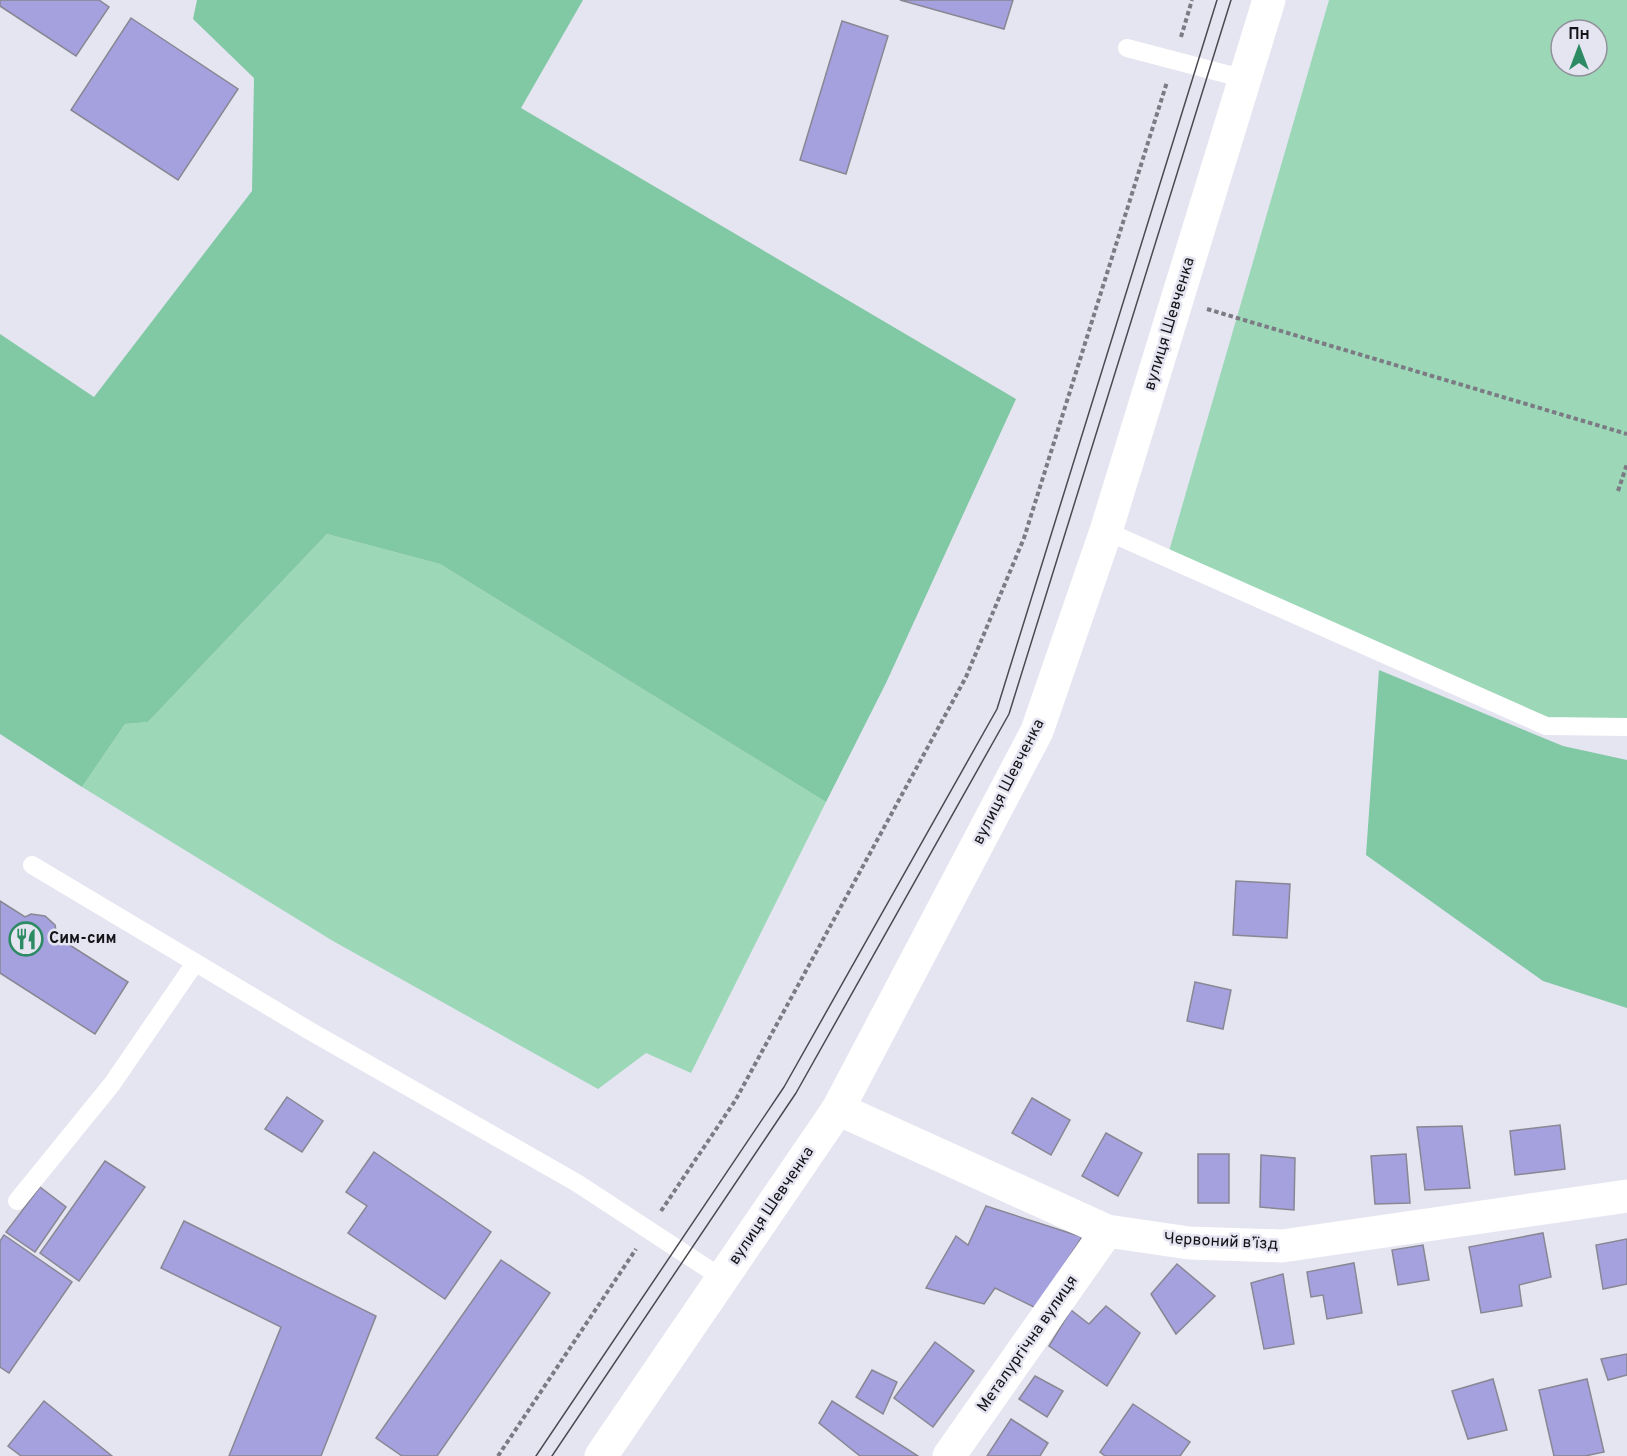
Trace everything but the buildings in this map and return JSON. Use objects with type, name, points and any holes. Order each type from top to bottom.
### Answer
[{"type":"main road","name":"вулиця Шевченка","points":[[601,1456],[838,1109],[1037,731],[1106,531],[1269,0]]},
{"type":"main road","name":"Червоний в’їзд","points":[[838,1109],[1107,1231],[1189,1243],[1282,1246],[1627,1196]]},
{"type":"main road","name":"Металургічна вулиця","points":[[949,1456],[1107,1231]]},
{"type":"lane","points":[[1127,48],[1245,79]]},
{"type":"lane","points":[[1106,531],[1546,726],[1627,727]]},
{"type":"lane","points":[[32,864],[195,963],[577,1183],[722,1278]]},
{"type":"lane","points":[[17,1201],[112,1084],[195,963]]},
{"type":"path","points":[[498,1456],[735,1101],[966,677],[1024,538],[1192,0]]},
{"type":"path","points":[[1177,300],[1627,434]]},
{"type":"path","points":[[1618,491],[1627,464]]},
{"type":"green space","points":[[197,0],[583,0],[521,108],[1016,399],[886,683],[826,802],[440,564],[327,534],[148,722],[125,724],[82,787],[0,734],[0,334],[94,397],[252,191],[254,78],[193,19]]},
{"type":"green space","points":[[1329,0],[1627,0],[1627,727],[1546,726],[1167,558]]},
{"type":"green space","points":[[327,534],[440,564],[826,802],[691,1073],[646,1053],[598,1089],[333,941],[82,787],[125,724],[148,722]]},
{"type":"green space","points":[[1379,670],[1563,746],[1627,760],[1627,1008],[1543,981],[1366,855]]},
{"type":"tram line","points":[[536,1456],[784,1087],[997,709],[1217,0]]},
{"type":"tram line","points":[[552,1456],[796,1093],[1009,714],[1231,0]]},
{"type":"place","name":"Сим-сим","points":[[26,939]]}]
